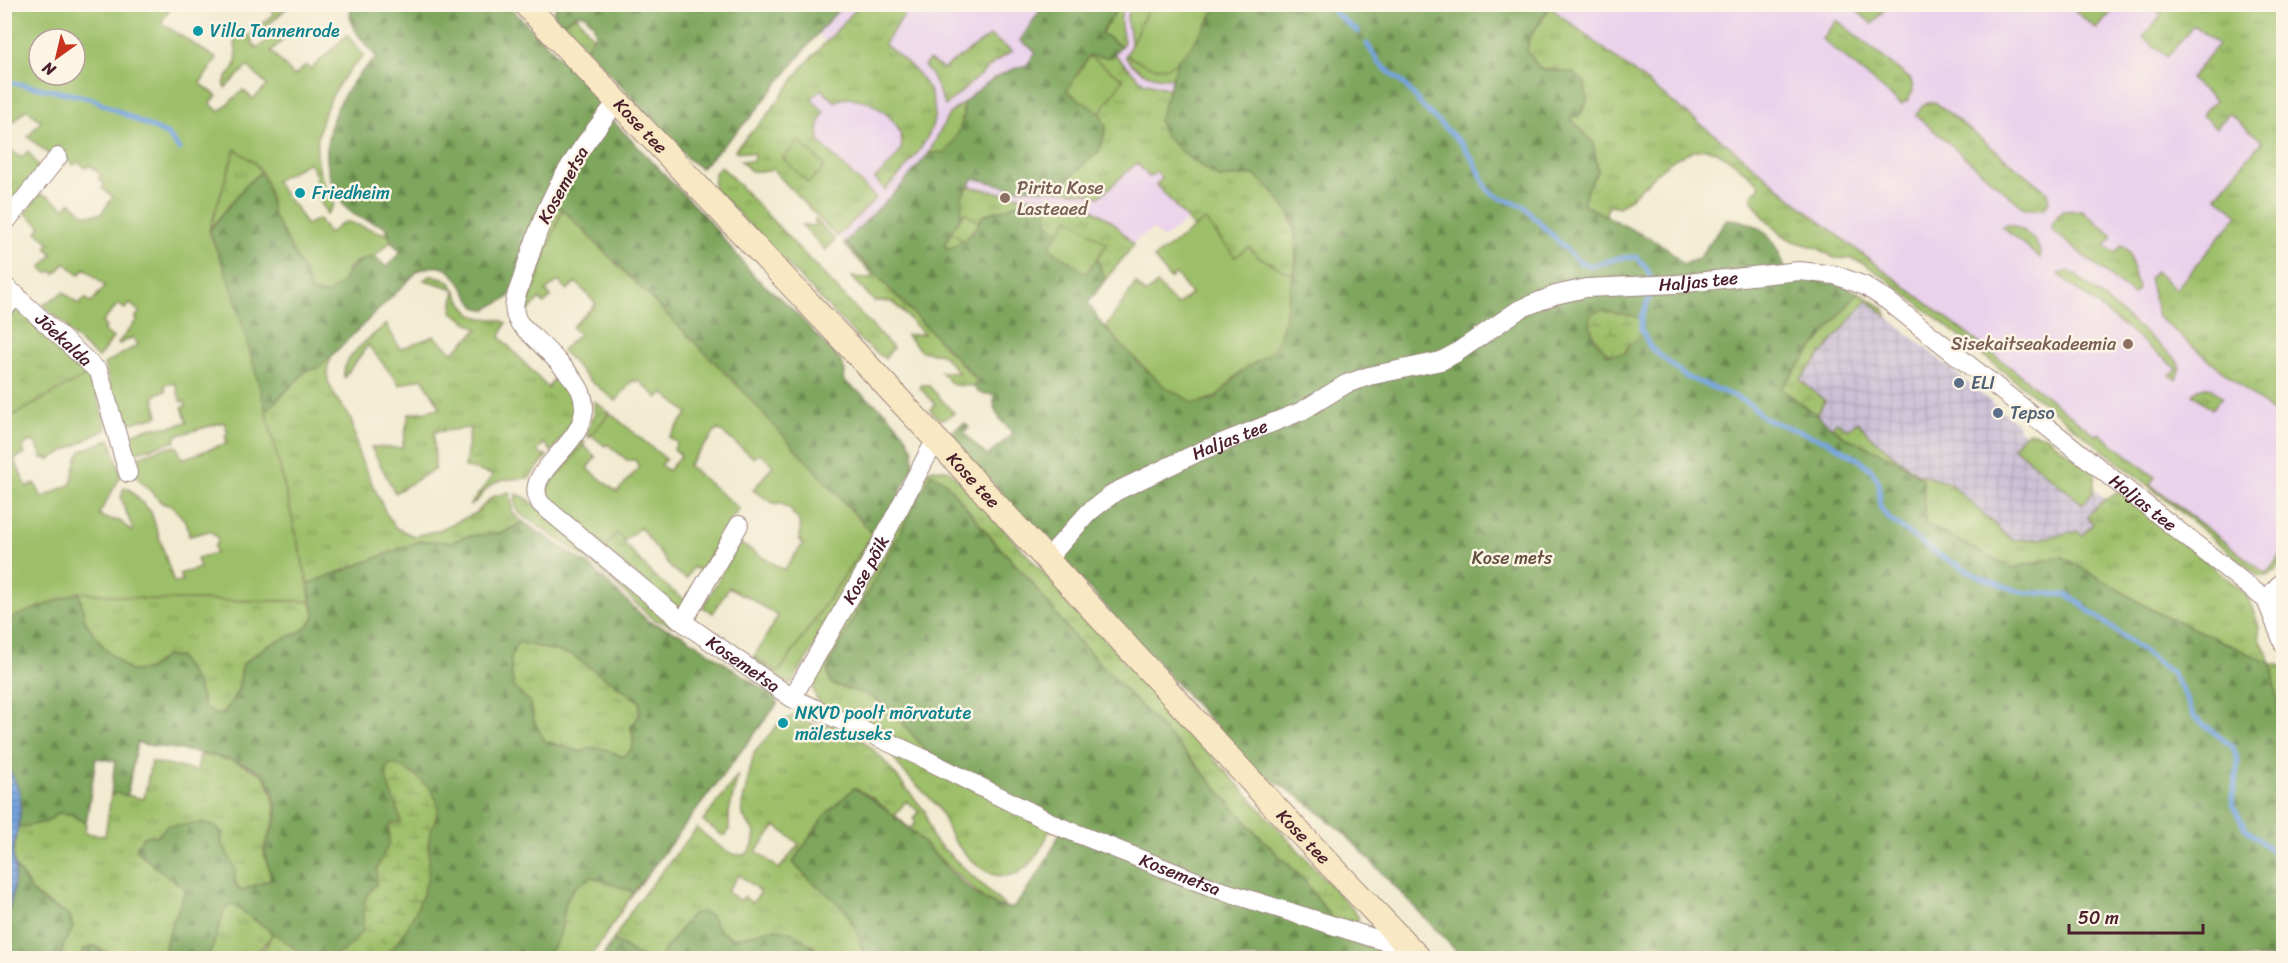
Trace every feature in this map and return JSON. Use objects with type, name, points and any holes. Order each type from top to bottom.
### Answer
[{"type":"main road","name":"Kose tee","points":[[525,4],[936,439],[1277,809],[1415,954]]},
{"type":"street","name":"Kosemetsa","points":[[617,102],[594,130],[551,199],[531,250],[514,307],[515,317],[520,324],[579,388],[584,404],[582,421],[575,434],[544,472],[535,491],[537,498],[548,510],[683,622],[792,698],[925,759],[1069,830],[1216,889],[1415,954]]},
{"type":"street","points":[[4,224],[58,157]]},
{"type":"street","name":"Haljas tee","points":[[1047,559],[1089,512],[1115,492],[1201,451],[1302,411],[1346,384],[1369,376],[1441,361],[1520,309],[1544,299],[1586,288],[1677,284],[1799,271],[1835,274],[1865,286],[1888,301],[2266,600]]},
{"type":"street","name":"Jõekalda","points":[[9,296],[99,372],[128,473]]},
{"type":"street","name":"Kose põik","points":[[792,698],[869,565],[936,439]]},
{"type":"street","points":[[683,622],[739,525]]},
{"type":"street","points":[[2283,579],[2266,600],[2283,645]]},
{"type":"shaded area","name":"Pirita Kose Lasteaed","points":[[1286,4],[1229,177],[1187,220],[1163,239],[1153,229],[1136,240],[1088,303],[984,387],[753,148],[835,51],[818,33],[843,5]]},
{"type":"shaded area","name":"Sisekaitseakadeemia","points":[[1541,5],[2283,5],[2283,553],[2266,575]]},
{"type":"shaded area","points":[[1867,300],[2019,425],[2018,428],[2024,434],[2116,508],[2191,561],[2012,568],[1781,388]]},
{"type":"green space","points":[[353,4],[508,5],[589,87],[616,124],[708,220],[754,276],[789,306],[840,360],[845,371],[844,381],[886,412],[905,434],[913,450],[913,466],[878,539],[739,387],[547,194],[509,297],[487,310],[476,307],[448,270],[430,267],[418,271],[319,368],[307,370],[266,411],[233,291],[209,231],[245,186],[261,172],[267,184],[273,214],[305,274],[311,292],[342,283],[351,268],[363,260],[375,256],[386,267],[401,252],[391,241],[385,226],[360,218],[347,209],[335,190],[329,172],[327,154],[329,136],[341,100],[363,70],[377,58],[353,26],[350,11]]},
{"type":"green space","points":[[557,4],[843,5],[751,117],[701,168],[688,159],[586,48],[596,33],[593,23],[584,14],[576,15],[562,23],[553,14]]},
{"type":"green space","points":[[1150,4],[1217,5],[1181,58],[1161,68],[1145,64],[1126,55]]},
{"type":"green space","points":[[2081,4],[2117,5],[2097,29],[2075,11]]},
{"type":"green space","points":[[5,5],[172,5],[161,23],[217,59],[200,83],[217,96],[210,103],[219,112],[243,90],[253,99],[267,86],[248,66],[225,88],[224,85],[236,63],[235,39],[239,28],[248,37],[274,13],[266,5],[290,5],[251,41],[257,48],[279,33],[284,39],[271,51],[294,76],[306,65],[311,69],[347,35],[364,56],[346,74],[332,97],[319,134],[317,153],[319,169],[334,205],[327,214],[315,191],[320,188],[309,162],[275,181],[295,206],[306,225],[319,219],[329,234],[342,223],[348,222],[389,235],[391,241],[375,256],[358,261],[349,267],[342,283],[328,294],[311,292],[305,274],[273,214],[267,184],[261,172],[255,163],[235,149],[209,231],[233,291],[266,411],[308,584],[310,601],[157,600],[79,592],[5,620],[5,420],[90,373],[107,429],[48,460],[47,457],[43,459],[36,443],[31,441],[23,448],[25,454],[14,459],[27,487],[35,483],[42,498],[71,484],[81,451],[110,439],[121,476],[99,514],[104,518],[120,521],[132,532],[121,498],[124,487],[129,489],[151,512],[174,583],[182,581],[179,574],[200,568],[197,558],[216,553],[214,547],[218,538],[210,531],[189,536],[187,523],[172,506],[162,503],[133,473],[132,459],[177,446],[182,459],[227,443],[225,435],[228,434],[224,422],[175,436],[176,441],[130,454],[125,436],[152,427],[170,427],[187,422],[182,407],[186,406],[185,401],[181,402],[175,383],[164,385],[166,391],[158,393],[154,398],[158,416],[122,425],[104,364],[138,345],[133,337],[118,343],[137,320],[135,318],[140,312],[130,304],[125,309],[118,304],[102,323],[106,327],[103,330],[113,338],[98,358],[43,305],[64,292],[79,305],[85,298],[91,303],[105,286],[85,268],[79,275],[65,263],[55,274],[51,271],[48,273],[41,268],[53,254],[46,248],[50,243],[37,232],[41,226],[25,213],[40,194],[65,208],[71,202],[85,215],[101,214],[113,197],[102,188],[105,184],[98,179],[101,175],[90,165],[86,168],[78,162],[74,165],[55,150],[50,155],[28,137],[41,121],[26,109],[13,123],[5,116],[5,58],[12,42],[4,18]]},
{"type":"green space","points":[[860,5],[900,5],[906,12],[884,44],[908,64],[924,82],[933,99],[934,115],[930,132],[920,150],[885,190],[875,179],[898,155],[902,140],[891,119],[870,103],[857,99],[845,98],[835,102],[821,89],[811,99],[824,112],[819,127],[820,143],[876,198],[837,237],[772,169],[751,171],[741,161],[753,161],[754,154],[735,151],[766,117],[802,68]]},
{"type":"green space","name":"Kose mets","points":[[1044,5],[1120,5],[1101,33],[1121,46],[1111,57],[1089,56],[1067,91],[1100,113],[1106,128],[1100,150],[1055,190],[1012,188],[974,178],[962,196],[961,215],[945,244],[946,249],[953,247],[971,234],[984,215],[1030,198],[1048,209],[1047,224],[1093,249],[1105,280],[1088,303],[1100,322],[1164,386],[1194,403],[1214,399],[1245,368],[1255,363],[1283,326],[1286,299],[1297,259],[1294,221],[1273,191],[1254,175],[1219,178],[1190,159],[1165,136],[1159,120],[1178,60],[1211,17],[1216,5],[1541,5],[1548,10],[1529,38],[1527,51],[1540,69],[1574,73],[1585,83],[1587,101],[1580,115],[1570,118],[1593,142],[1598,171],[1587,188],[1583,204],[1666,247],[1683,264],[1698,259],[1727,219],[1752,224],[1761,229],[1774,244],[1788,277],[1837,284],[1858,292],[1781,388],[1845,437],[1897,460],[1923,480],[1925,524],[2012,568],[2061,556],[2153,610],[2272,664],[2283,743],[2283,958],[1463,958],[1346,835],[1300,797],[1254,768],[963,451],[951,437],[954,430],[965,423],[969,427],[964,433],[987,456],[1013,434],[996,412],[995,395],[979,393],[973,386],[978,381],[845,242],[900,187],[929,153],[945,152],[964,116],[963,103],[993,79],[1027,65],[1036,52],[1020,40]]},
{"type":"green space","points":[[1120,5],[1125,5],[1121,19],[1124,42],[1121,46],[1101,33]]},
{"type":"green space","points":[[1135,5],[1149,7],[1131,45],[1127,20],[1130,10]]},
{"type":"green space","points":[[1541,5],[1545,5],[1548,10],[1551,8],[1737,152],[1813,216],[2018,373],[2096,436],[2099,433],[2155,477],[2150,484],[2266,574],[2283,553],[2279,567],[2267,576],[2258,576],[2170,503],[1888,280],[1863,263],[1852,259],[1834,258],[1820,249],[1791,240],[1781,234],[1752,201],[1752,195],[1760,186],[1758,183],[1721,154],[1705,149],[1683,155],[1672,161],[1619,207],[1610,205],[1606,212],[1607,217],[1583,204],[1587,188],[1598,171],[1593,142],[1569,117],[1580,115],[1587,101],[1585,83],[1555,69],[1540,69],[1527,51],[1529,38],[1548,11]]},
{"type":"green space","points":[[1864,5],[1888,5],[1872,24],[1858,12]]},
{"type":"green space","points":[[2150,5],[2283,5],[2283,421],[2158,317],[2149,278],[2155,271],[2176,289],[2238,215],[2216,196],[2262,141],[2229,113],[2216,128],[2202,115],[2215,100],[2190,79],[2218,45],[2194,25],[2167,57],[2143,37],[2162,15]]},
{"type":"green space","points":[[576,15],[593,37],[586,48],[562,23]]},
{"type":"green space","points":[[1837,20],[1911,80],[1913,91],[1908,100],[1901,104],[1822,39]]},
{"type":"green space","points":[[990,36],[1012,51],[995,62],[945,106],[932,76],[924,66],[929,60],[943,69]]},
{"type":"green space","points":[[1114,54],[1143,82],[1170,89],[1159,120],[1219,178],[1255,175],[1281,199],[1291,219],[1296,241],[1293,275],[1257,256],[1249,247],[1235,258],[1205,221],[1194,228],[1156,184],[1162,179],[1156,172],[1149,177],[1137,163],[1099,197],[1086,193],[1055,190],[1073,173],[1106,128],[1100,113],[1122,79],[1089,56],[1111,57]]},
{"type":"green space","points":[[1126,55],[1140,62],[1158,66],[1178,60],[1174,78],[1146,74],[1130,63]]},
{"type":"green space","points":[[1089,56],[1123,79],[1100,113],[1067,91]]},
{"type":"green space","points":[[1935,102],[2047,192],[2049,201],[2044,209],[2025,209],[1916,115],[1923,106]]},
{"type":"green space","points":[[963,103],[961,123],[953,141],[945,152],[929,153],[949,114]]},
{"type":"green space","points":[[799,141],[825,166],[808,183],[783,158]]},
{"type":"green space","points":[[10,149],[21,158],[28,151],[39,168],[5,211],[5,150],[7,152]]},
{"type":"green space","points":[[235,149],[255,163],[261,172],[245,186],[209,231]]},
{"type":"green space","points":[[721,166],[893,348],[885,359],[862,342],[713,187],[715,173]]},
{"type":"green space","points":[[968,186],[1011,195],[1082,202],[1114,223],[1133,246],[1105,280],[1093,249],[1047,224],[1030,198],[984,215],[971,234],[953,247],[946,249],[945,243],[961,215],[962,196]]},
{"type":"green space","points":[[555,202],[562,209],[526,312],[524,299]]},
{"type":"green space","points":[[562,209],[739,387],[873,534],[779,672],[754,657],[778,616],[729,587],[713,613],[703,607],[739,543],[784,570],[803,544],[799,540],[800,525],[793,511],[779,502],[776,505],[753,490],[773,465],[759,453],[754,458],[718,429],[688,465],[739,509],[735,516],[733,515],[701,571],[693,567],[686,579],[671,568],[640,527],[625,540],[616,533],[606,546],[547,496],[547,489],[583,445],[596,457],[587,468],[617,492],[637,470],[639,466],[635,460],[627,460],[591,435],[610,413],[666,459],[661,465],[668,471],[681,455],[674,449],[677,443],[669,437],[688,413],[663,393],[658,398],[638,380],[636,382],[633,380],[616,401],[588,379],[562,350],[579,334],[572,327],[596,304],[576,282],[567,290],[558,281],[546,291],[551,297],[544,304],[539,299],[526,312]]},
{"type":"green space","points":[[2082,210],[2113,236],[2105,246],[2115,253],[2122,245],[2129,252],[2138,289],[2133,295],[2052,229],[2053,222],[2062,211]]},
{"type":"green space","points":[[965,212],[979,223],[964,241],[951,231]]},
{"type":"green space","points":[[1069,218],[1107,244],[1086,273],[1049,247]]},
{"type":"green space","points":[[815,219],[835,240],[825,250],[802,225],[815,226]]},
{"type":"green space","points":[[1205,220],[1235,257],[1249,247],[1257,256],[1293,275],[1283,324],[1272,350],[1238,374],[1215,397],[1194,403],[1164,386],[1124,348],[1106,327],[1136,283],[1145,294],[1157,284],[1177,305],[1191,294],[1176,274],[1170,279],[1154,258]]},
{"type":"green space","points":[[2006,225],[2024,231],[2038,246],[2040,258],[2002,227]]},
{"type":"green space","points":[[845,242],[978,381],[973,386],[953,385],[941,372],[959,373],[942,354],[921,351],[906,335],[924,334],[893,302],[874,301],[852,277],[870,278],[873,275],[843,243]]},
{"type":"green space","points":[[2067,271],[2074,274],[2176,359],[2180,367],[2176,380],[2170,375],[2177,369],[2058,274]]},
{"type":"green space","points":[[430,276],[446,279],[454,289],[424,280]]},
{"type":"green space","points":[[455,290],[470,313],[506,323],[500,337],[548,388],[559,371],[569,380],[578,414],[552,452],[544,443],[537,451],[547,456],[529,478],[495,483],[470,505],[493,475],[465,467],[470,428],[434,432],[435,469],[395,493],[371,447],[402,448],[409,414],[441,408],[422,378],[400,385],[368,345],[344,378],[344,370],[352,355],[386,324],[400,349],[434,336],[453,352],[478,329],[452,312]]},
{"type":"green space","points":[[1858,292],[1885,309],[1887,317],[1867,300],[1800,380],[1825,401],[1816,415],[1781,388]]},
{"type":"green space","points":[[17,306],[90,374],[5,420],[4,315]]},
{"type":"green space","points":[[1601,310],[1641,318],[1644,334],[1628,345],[1625,353],[1609,354],[1597,341],[1590,320],[1591,314]]},
{"type":"green space","points":[[333,353],[328,366],[329,384],[351,418],[359,455],[386,513],[396,528],[414,536],[439,530],[476,513],[492,497],[510,492],[513,513],[523,522],[503,533],[468,536],[451,542],[420,541],[308,584],[266,411],[307,370],[319,368]]},
{"type":"green space","points":[[921,385],[928,385],[954,413],[945,419],[940,419],[930,410],[935,404],[920,388]]},
{"type":"green space","points":[[2209,387],[2222,397],[2212,409],[2193,394]]},
{"type":"green space","points":[[594,401],[610,413],[589,438],[587,433],[594,415]]},
{"type":"green space","points":[[1857,421],[1869,435],[1918,474],[1949,483],[2012,540],[2039,539],[2077,531],[2083,535],[2093,524],[2087,517],[2103,502],[2122,491],[2246,594],[2271,664],[2153,610],[2061,556],[2012,568],[1925,524],[1923,480],[1845,437],[1832,427],[1837,422],[1848,430]]},
{"type":"green space","points":[[2029,432],[2046,436],[2095,474],[2092,494],[2083,504],[2013,447],[2023,435]]},
{"type":"green space","points":[[581,440],[585,443],[547,489],[606,545],[617,533],[655,577],[685,600],[722,534],[724,536],[682,612],[546,503],[544,480],[554,475]]},
{"type":"green space","points":[[947,470],[952,473],[1354,911],[1358,916],[1358,921],[1355,923],[1333,920],[1304,880],[1254,831],[1193,761],[1069,631],[1028,578],[945,482],[932,474],[830,662],[832,684],[868,695],[893,710],[929,755],[820,704],[813,689],[814,673],[928,471]]},
{"type":"green space","points":[[932,473],[945,482],[1028,578],[1069,631],[1193,761],[1254,831],[1304,880],[1342,933],[1393,953],[1398,958],[865,958],[849,915],[793,862],[824,816],[854,788],[902,822],[973,892],[1000,906],[1013,908],[1021,898],[1042,868],[1064,823],[929,755],[893,710],[868,695],[832,684],[829,678],[830,662]]},
{"type":"green space","points":[[516,494],[528,499],[674,626],[653,619],[590,561],[519,513],[515,504]]},
{"type":"green space","points":[[523,522],[589,565],[648,621],[683,635],[775,697],[778,703],[634,892],[592,877],[572,890],[565,906],[560,934],[556,944],[545,958],[250,958],[265,948],[272,934],[269,929],[232,905],[225,908],[212,949],[205,958],[166,958],[166,941],[185,889],[136,849],[144,837],[157,836],[168,825],[209,824],[223,833],[221,842],[236,870],[234,882],[240,891],[270,880],[265,850],[277,816],[271,788],[265,776],[257,769],[225,759],[137,743],[127,796],[118,793],[111,795],[115,761],[96,758],[86,824],[71,814],[58,813],[47,822],[16,828],[20,793],[11,777],[5,757],[4,620],[79,592],[85,621],[105,649],[130,671],[148,670],[165,656],[179,657],[198,685],[204,707],[216,715],[224,713],[239,688],[242,665],[265,647],[300,632],[311,623],[315,616],[308,584],[421,541],[451,542],[468,536],[503,533]],"holes":[[[518,642],[572,655],[640,702],[640,715],[631,727],[633,744],[630,751],[623,757],[602,749],[592,748],[581,752],[545,741],[534,721],[529,701],[514,688],[511,659]]]},
{"type":"green space","points":[[873,534],[878,539],[793,682],[788,684],[755,661],[754,657],[779,672]]},
{"type":"green space","points":[[79,592],[157,600],[310,601],[315,616],[301,631],[259,651],[242,665],[239,688],[224,713],[216,715],[204,707],[198,685],[165,656],[148,670],[130,672],[105,649],[85,621]]},
{"type":"green space","points":[[518,642],[572,655],[640,702],[640,715],[631,727],[633,744],[627,754],[623,757],[597,748],[581,752],[545,741],[534,721],[529,701],[514,689],[511,658]]},
{"type":"green space","points":[[2271,664],[2279,664],[2283,669],[2283,743]]},
{"type":"green space","points":[[795,715],[802,715],[815,726],[833,725],[854,733],[879,755],[925,811],[932,838],[1008,909],[1003,909],[983,898],[872,797],[854,788],[846,911],[858,933],[865,958],[821,958],[812,945],[750,936],[734,938],[720,931],[710,915],[692,914],[659,958],[641,958],[613,940],[635,905],[697,828],[716,844],[733,853],[740,855],[747,853],[752,847],[755,833],[743,816],[742,805],[754,753],[779,723]],"holes":[[[906,801],[919,812],[913,819],[916,822],[910,829],[895,815]],[[776,826],[799,844],[779,869],[756,851]],[[739,875],[761,892],[752,903],[744,897],[740,901],[727,891]]]},
{"type":"green space","points":[[890,749],[1051,826],[1033,860],[1022,870],[1010,875],[998,875],[984,870],[970,859],[953,839],[937,806],[898,765]]},
{"type":"green space","points":[[200,755],[227,757],[264,775],[274,799],[276,812],[264,849],[270,880],[240,891],[221,842],[168,825],[136,849],[154,866],[186,889],[166,941],[166,958],[116,958],[94,946],[84,949],[81,958],[60,958],[65,941],[73,928],[70,916],[32,892],[15,867],[12,854],[16,840],[16,828],[47,822],[58,813],[71,814],[86,824],[85,833],[105,836],[111,795],[118,793],[144,799],[151,762],[197,771]]},
{"type":"green space","points":[[390,764],[405,769],[421,780],[433,794],[438,808],[429,835],[429,871],[426,885],[402,935],[390,950],[374,958],[250,958],[265,948],[272,934],[282,938],[301,952],[313,956],[326,956],[347,948],[363,930],[365,900],[376,885],[377,869],[389,843],[389,826],[392,823],[401,823],[388,784],[387,770]]},
{"type":"green space","points":[[738,775],[729,812],[729,830],[723,836],[703,821]]},
{"type":"green space","points":[[15,867],[36,896],[70,916],[73,928],[65,941],[60,958],[5,958],[5,919],[11,905]]},
{"type":"green space","points":[[592,877],[634,892],[590,958],[545,958],[556,944],[560,934],[565,906],[572,890]]},
{"type":"green space","points":[[232,905],[269,929],[272,934],[259,950],[245,957],[205,958],[212,949],[225,908]]},
{"type":"green space","points":[[702,912],[710,915],[720,931],[733,937],[774,929],[795,934],[813,948],[821,958],[659,958],[692,914]]},
{"type":"green space","points":[[613,940],[641,958],[602,958]]},
{"type":"green space","points":[[94,946],[116,958],[81,958],[84,949]]},
{"type":"water","points":[[5,757],[19,791],[21,804],[13,853],[15,869],[13,889],[5,919]]},
{"type":"waterway","points":[[1330,4],[1334,12],[1358,32]]},
{"type":"waterway","points":[[1367,44],[1379,63],[1406,86],[1422,106],[1462,144],[1475,163],[1488,190],[1500,198],[1523,206],[1579,262],[1592,266],[1619,258],[1636,257],[1646,267],[1650,276]]},
{"type":"waterway","points":[[4,81],[90,98],[168,135],[179,149]]},
{"type":"waterway","points":[[1651,294],[1641,318],[1641,329],[1650,347],[1686,377],[1734,396],[1752,406],[1765,419],[1829,442],[1858,459],[1872,470],[1879,483],[1880,507],[1889,519],[1937,554],[1980,577],[2021,592],[2068,595],[2171,672],[2183,691],[2194,717],[2233,747],[2238,761],[2232,804],[2245,828],[2284,861]]},
{"type":"place","name":"Villa Tannenrode","points":[[198,31]]},
{"type":"place","name":"Friedheim","points":[[300,193]]},
{"type":"place","name":"Pirita Kose Lasteaed","points":[[1005,198]]},
{"type":"place","name":"Sisekaitseakadeemia","points":[[2128,344]]},
{"type":"place","name":"ELI","points":[[1959,383]]},
{"type":"place","name":"Tepso","points":[[1998,413]]},
{"type":"place","name":"NKVD poolt mõrvatute mälestuseks","points":[[783,723]]}]
